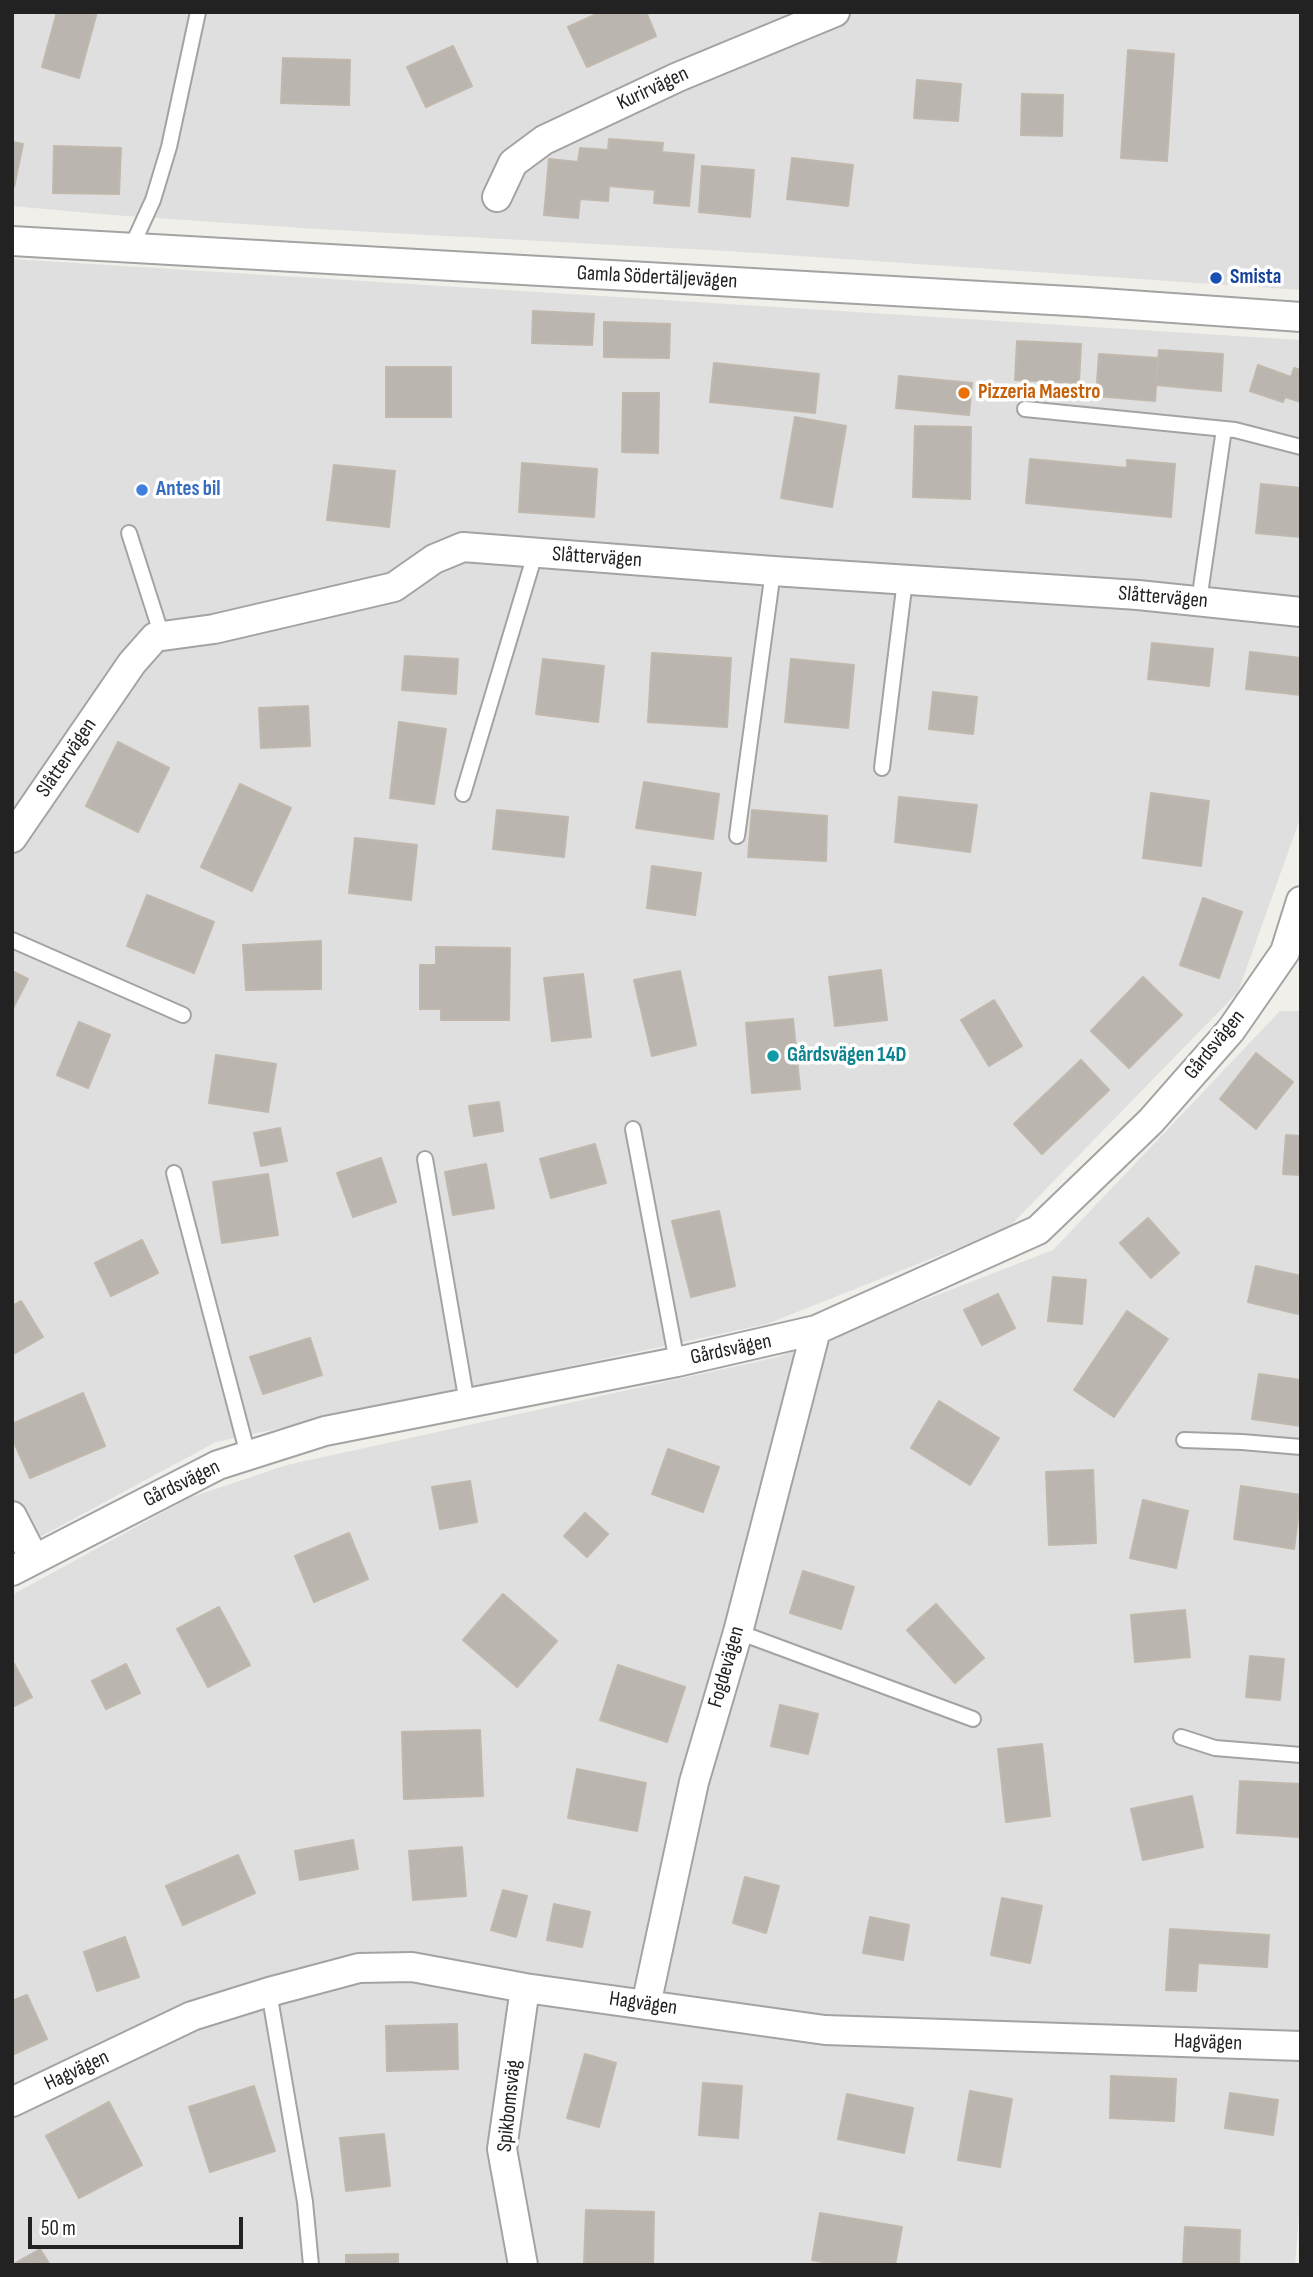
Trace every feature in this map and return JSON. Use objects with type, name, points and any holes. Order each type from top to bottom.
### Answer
[{"type":"street","name":"Kurirvägen","points":[[497,197],[513,163],[544,140],[678,77],[835,12]]},
{"type":"street","name":"Gamla Södertäljevägen","points":[[12,241],[1087,302],[1301,317]]},
{"type":"street","name":"Slåttervägen","points":[[12,838],[132,663],[155,638],[214,629],[394,587],[434,559],[463,547],[1138,595],[1301,612]]},
{"type":"street","name":"Gårdsvägen","points":[[23,1565],[218,1465],[248,1455],[325,1431],[677,1362],[816,1330],[1038,1230],[1151,1121],[1293,956],[1301,901]]},
{"type":"street","name":"Fogdevägen","points":[[646,2005],[694,1783],[738,1632],[816,1330]]},
{"type":"street","points":[[12,1516],[23,1565]]},
{"type":"street","name":"Hagvägen","points":[[12,2102],[191,2016],[359,1968],[412,1967],[525,1988],[825,2029],[1301,2046]]},
{"type":"street","name":"Spikbomsväg","points":[[523,2265],[502,2149],[525,1988]]},
{"type":"lane","points":[[131,248],[153,200],[169,148],[198,12]]},
{"type":"lane","points":[[1025,409],[1224,429],[1301,447]]},
{"type":"lane","points":[[1199,601],[1224,429]]},
{"type":"lane","points":[[129,533],[162,636]]},
{"type":"lane","points":[[463,794],[535,554]]},
{"type":"lane","points":[[737,836],[773,571]]},
{"type":"lane","points":[[882,768],[905,580]]},
{"type":"lane","points":[[12,940],[183,1015]]},
{"type":"lane","points":[[634,1129],[677,1362]]},
{"type":"lane","points":[[425,1159],[467,1403]]},
{"type":"lane","points":[[174,1173],[248,1455]]},
{"type":"lane","points":[[1184,1440],[1301,1447]]},
{"type":"lane","points":[[738,1632],[973,1719]]},
{"type":"lane","points":[[1181,1737],[1215,1748],[1301,1755]]},
{"type":"lane","points":[[269,1992],[305,2202],[311,2265]]},
{"type":"shaded area","points":[[12,12],[1301,12],[1301,290],[727,251],[317,229],[12,206]]},
{"type":"shaded area","points":[[12,259],[1301,340],[1301,816],[1238,992],[1008,1228],[767,1324],[216,1442],[12,1552]]},
{"type":"shaded area","points":[[1280,1011],[1301,1011],[1301,2190],[1295,2265],[12,2265],[12,1595],[189,1498],[287,1465],[778,1357],[1053,1250]]},
{"type":"building","points":[[57,12],[97,12],[79,78],[42,67]]},
{"type":"building","points":[[601,12],[646,12],[656,36],[587,67],[568,27]]},
{"type":"building","points":[[453,46],[472,86],[426,107],[407,67]]},
{"type":"building","points":[[1128,50],[1174,54],[1167,161],[1121,158]]},
{"type":"building","points":[[283,58],[350,60],[349,105],[281,103]]},
{"type":"building","points":[[917,80],[961,84],[958,121],[914,118]]},
{"type":"building","points":[[1022,94],[1063,95],[1062,136],[1021,135]]},
{"type":"building","points":[[609,139],[663,143],[662,152],[694,155],[689,206],[654,203],[655,190],[609,186],[608,201],[580,199],[578,218],[544,215],[549,159],[578,162],[580,148],[608,150]]},
{"type":"building","points":[[12,142],[23,144],[14,187],[12,186]]},
{"type":"building","points":[[54,146],[121,148],[119,194],[53,193]]},
{"type":"building","points":[[792,158],[853,165],[848,206],[787,199]]},
{"type":"building","points":[[702,166],[754,170],[750,217],[699,212]]},
{"type":"building","points":[[533,311],[594,314],[592,345],[532,343]]},
{"type":"building","points":[[604,322],[670,324],[669,358],[604,357]]},
{"type":"building","points":[[1017,341],[1081,344],[1079,383],[1015,380]]},
{"type":"building","points":[[1159,350],[1223,354],[1221,391],[1156,385]]},
{"type":"building","points":[[1099,354],[1158,358],[1155,401],[1096,396]]},
{"type":"building","points":[[714,363],[819,374],[815,413],[710,402]]},
{"type":"building","points":[[1258,365],[1291,377],[1294,368],[1301,370],[1301,402],[1285,397],[1283,402],[1250,391]]},
{"type":"building","points":[[386,367],[451,367],[451,417],[386,417]]},
{"type":"building","points":[[899,376],[972,383],[969,415],[896,408]]},
{"type":"building","points":[[623,393],[659,393],[658,453],[622,452]]},
{"type":"building","points":[[795,417],[846,426],[832,507],[781,498]]},
{"type":"building","points":[[915,426],[971,427],[970,499],[913,497]]},
{"type":"building","points":[[1030,459],[1127,468],[1127,460],[1175,464],[1171,517],[1026,503]]},
{"type":"building","points":[[522,463],[597,469],[594,517],[519,512]]},
{"type":"building","points":[[334,465],[395,471],[389,527],[327,520]]},
{"type":"building","points":[[1261,484],[1301,488],[1301,537],[1256,533]]},
{"type":"building","points":[[1152,643],[1213,649],[1209,686],[1148,679]]},
{"type":"building","points":[[1250,652],[1301,658],[1301,695],[1246,689]]},
{"type":"building","points":[[652,653],[731,658],[727,727],[648,722]]},
{"type":"building","points":[[405,656],[458,659],[456,694],[402,690]]},
{"type":"building","points":[[543,659],[604,666],[598,722],[536,714]]},
{"type":"building","points":[[791,659],[854,665],[848,728],[785,722]]},
{"type":"building","points":[[933,692],[977,697],[973,734],[929,729]]},
{"type":"building","points":[[308,706],[310,746],[261,748],[259,708]]},
{"type":"building","points":[[399,722],[446,729],[434,804],[390,798]]},
{"type":"building","points":[[118,742],[169,768],[138,832],[86,806]]},
{"type":"building","points":[[644,782],[719,794],[713,839],[636,828]]},
{"type":"building","points":[[240,784],[291,808],[252,891],[201,867]]},
{"type":"building","points":[[1151,793],[1209,801],[1201,866],[1143,858]]},
{"type":"building","points":[[899,797],[977,805],[970,852],[895,842]]},
{"type":"building","points":[[497,810],[568,817],[564,857],[493,849]]},
{"type":"building","points":[[752,810],[827,816],[826,861],[748,857]]},
{"type":"building","points":[[355,838],[417,845],[411,900],[349,893]]},
{"type":"building","points":[[652,866],[701,873],[695,915],[647,908]]},
{"type":"building","points":[[147,895],[214,922],[194,973],[127,946]]},
{"type":"building","points":[[1203,898],[1242,912],[1219,978],[1180,965]]},
{"type":"building","points":[[321,941],[321,989],[246,990],[243,945]]},
{"type":"building","points":[[436,947],[510,948],[509,1020],[441,1020],[441,1009],[420,1009],[420,965],[436,965]]},
{"type":"building","points":[[881,970],[887,1020],[835,1026],[829,977]]},
{"type":"building","points":[[12,971],[28,979],[12,1010]]},
{"type":"building","points":[[680,971],[696,1045],[652,1056],[634,980]]},
{"type":"building","points":[[583,974],[591,1037],[552,1041],[544,978]]},
{"type":"building","points":[[1143,977],[1182,1015],[1129,1068],[1091,1031]]},
{"type":"building","points":[[994,1000],[1022,1046],[989,1066],[961,1020]]},
{"type":"building","name":"Gårdsvägen 14D","points":[[793,1019],[800,1089],[752,1093],[746,1023]]},
{"type":"building","points":[[79,1022],[110,1035],[88,1088],[57,1075]]},
{"type":"building","points":[[1256,1053],[1293,1082],[1256,1129],[1220,1099]]},
{"type":"building","points":[[216,1055],[276,1064],[268,1112],[209,1103]]},
{"type":"building","points":[[1081,1060],[1109,1090],[1042,1154],[1014,1124]]},
{"type":"building","points":[[499,1102],[503,1131],[474,1136],[469,1106]]},
{"type":"building","points":[[280,1128],[287,1161],[261,1166],[254,1133]]},
{"type":"building","points":[[1286,1135],[1301,1136],[1301,1175],[1283,1174]]},
{"type":"building","points":[[595,1144],[606,1183],[551,1198],[540,1159]]},
{"type":"building","points":[[381,1158],[396,1202],[353,1217],[337,1173]]},
{"type":"building","points":[[486,1164],[494,1208],[453,1215],[445,1172]]},
{"type":"building","points":[[268,1174],[278,1235],[222,1243],[213,1182]]},
{"type":"building","points":[[719,1211],[735,1286],[691,1297],[672,1221]]},
{"type":"building","points":[[1148,1218],[1179,1253],[1151,1278],[1120,1243]]},
{"type":"building","points":[[142,1240],[158,1273],[111,1296],[95,1263]]},
{"type":"building","points":[[1256,1266],[1301,1276],[1298,1314],[1248,1302]]},
{"type":"building","points":[[1053,1277],[1086,1280],[1082,1324],[1048,1321]]},
{"type":"building","points":[[998,1294],[1015,1328],[982,1345],[964,1310]]},
{"type":"building","points":[[21,1301],[43,1337],[12,1355],[12,1306]]},
{"type":"building","points":[[1127,1311],[1168,1339],[1114,1417],[1074,1390]]},
{"type":"building","points":[[310,1338],[322,1375],[263,1394],[250,1357]]},
{"type":"building","points":[[1259,1374],[1301,1380],[1301,1426],[1252,1419]]},
{"type":"building","points":[[83,1393],[105,1446],[30,1478],[12,1438],[12,1424]]},
{"type":"building","points":[[939,1401],[999,1438],[970,1485],[911,1448]]},
{"type":"building","points":[[668,1449],[719,1467],[703,1512],[652,1494]]},
{"type":"building","points":[[1093,1470],[1096,1543],[1049,1545],[1046,1472]]},
{"type":"building","points":[[470,1481],[477,1522],[440,1529],[432,1487]]},
{"type":"building","points":[[1241,1486],[1301,1495],[1294,1549],[1234,1539]]},
{"type":"building","points":[[1143,1500],[1188,1511],[1176,1568],[1130,1558]]},
{"type":"building","points":[[585,1513],[608,1534],[587,1557],[564,1536]]},
{"type":"building","points":[[349,1533],[368,1579],[314,1602],[295,1556]]},
{"type":"building","points":[[803,1571],[854,1587],[841,1629],[790,1613]]},
{"type":"building","points":[[503,1594],[557,1641],[517,1687],[463,1640]]},
{"type":"building","points":[[936,1604],[984,1658],[955,1683],[907,1630]]},
{"type":"building","points":[[219,1607],[250,1665],[208,1687],[177,1629]]},
{"type":"building","points":[[1185,1610],[1190,1657],[1135,1662],[1131,1615]]},
{"type":"building","points":[[1250,1656],[1284,1659],[1280,1700],[1246,1697]]},
{"type":"building","points":[[12,1660],[32,1697],[12,1707]]},
{"type":"building","points":[[126,1664],[140,1693],[106,1709],[92,1681]]},
{"type":"building","points":[[618,1665],[685,1687],[667,1742],[600,1720]]},
{"type":"building","points":[[780,1705],[818,1714],[808,1754],[771,1746]]},
{"type":"building","points":[[480,1730],[483,1796],[404,1799],[402,1732]]},
{"type":"building","points":[[1042,1744],[1050,1816],[1006,1822],[998,1749]]},
{"type":"building","points":[[577,1769],[646,1783],[637,1831],[568,1818]]},
{"type":"building","points":[[1240,1781],[1301,1784],[1299,1837],[1237,1833]]},
{"type":"building","points":[[1192,1796],[1203,1847],[1143,1860],[1131,1809]]},
{"type":"building","points":[[353,1840],[358,1869],[300,1880],[295,1851]]},
{"type":"building","points":[[462,1847],[466,1896],[413,1900],[409,1851]]},
{"type":"building","points":[[238,1855],[255,1893],[183,1925],[166,1886]]},
{"type":"building","points":[[745,1877],[779,1886],[766,1933],[733,1923]]},
{"type":"building","points":[[503,1890],[527,1896],[516,1937],[491,1930]]},
{"type":"building","points":[[1002,1898],[1042,1906],[1030,1963],[991,1955]]},
{"type":"building","points":[[554,1904],[590,1912],[582,1947],[547,1940]]},
{"type":"building","points":[[870,1917],[909,1925],[903,1960],[863,1953]]},
{"type":"building","points":[[1170,1929],[1269,1935],[1267,1967],[1198,1963],[1196,1991],[1166,1990]]},
{"type":"building","points":[[125,1937],[139,1977],[97,1991],[84,1952]]},
{"type":"building","points":[[27,1995],[47,2039],[12,2055],[12,2001]]},
{"type":"building","points":[[457,2024],[458,2069],[387,2071],[386,2026]]},
{"type":"building","points":[[585,2054],[616,2063],[599,2127],[567,2118]]},
{"type":"building","points":[[1111,2076],[1176,2079],[1174,2121],[1110,2118]]},
{"type":"building","points":[[703,2083],[742,2086],[738,2138],[699,2135]]},
{"type":"building","points":[[254,2086],[275,2151],[210,2172],[189,2107]]},
{"type":"building","points":[[970,2091],[1012,2099],[1000,2167],[958,2160]]},
{"type":"building","points":[[1230,2093],[1278,2100],[1273,2135],[1225,2128]]},
{"type":"building","points":[[847,2094],[913,2108],[904,2153],[838,2139]]},
{"type":"building","points":[[109,2102],[142,2165],[79,2198],[46,2136]]},
{"type":"building","points":[[384,2134],[390,2186],[346,2191],[340,2138]]},
{"type":"building","points":[[586,2210],[654,2212],[653,2265],[584,2265]]},
{"type":"building","points":[[820,2213],[902,2227],[895,2265],[838,2265],[812,2260]]},
{"type":"building","points":[[1185,2227],[1240,2230],[1239,2265],[1183,2265]]},
{"type":"building","points":[[40,2249],[50,2265],[12,2265]]},
{"type":"building","points":[[398,2254],[398,2265],[346,2265],[346,2255]]},
{"type":"place","name":"Smista","points":[[1216,278]]},
{"type":"place","name":"Pizzeria Maestro","points":[[964,393]]},
{"type":"place","name":"Antes bil","points":[[142,490]]},
{"type":"place","name":"Gårdsvägen 14D","points":[[773,1056]]}]
